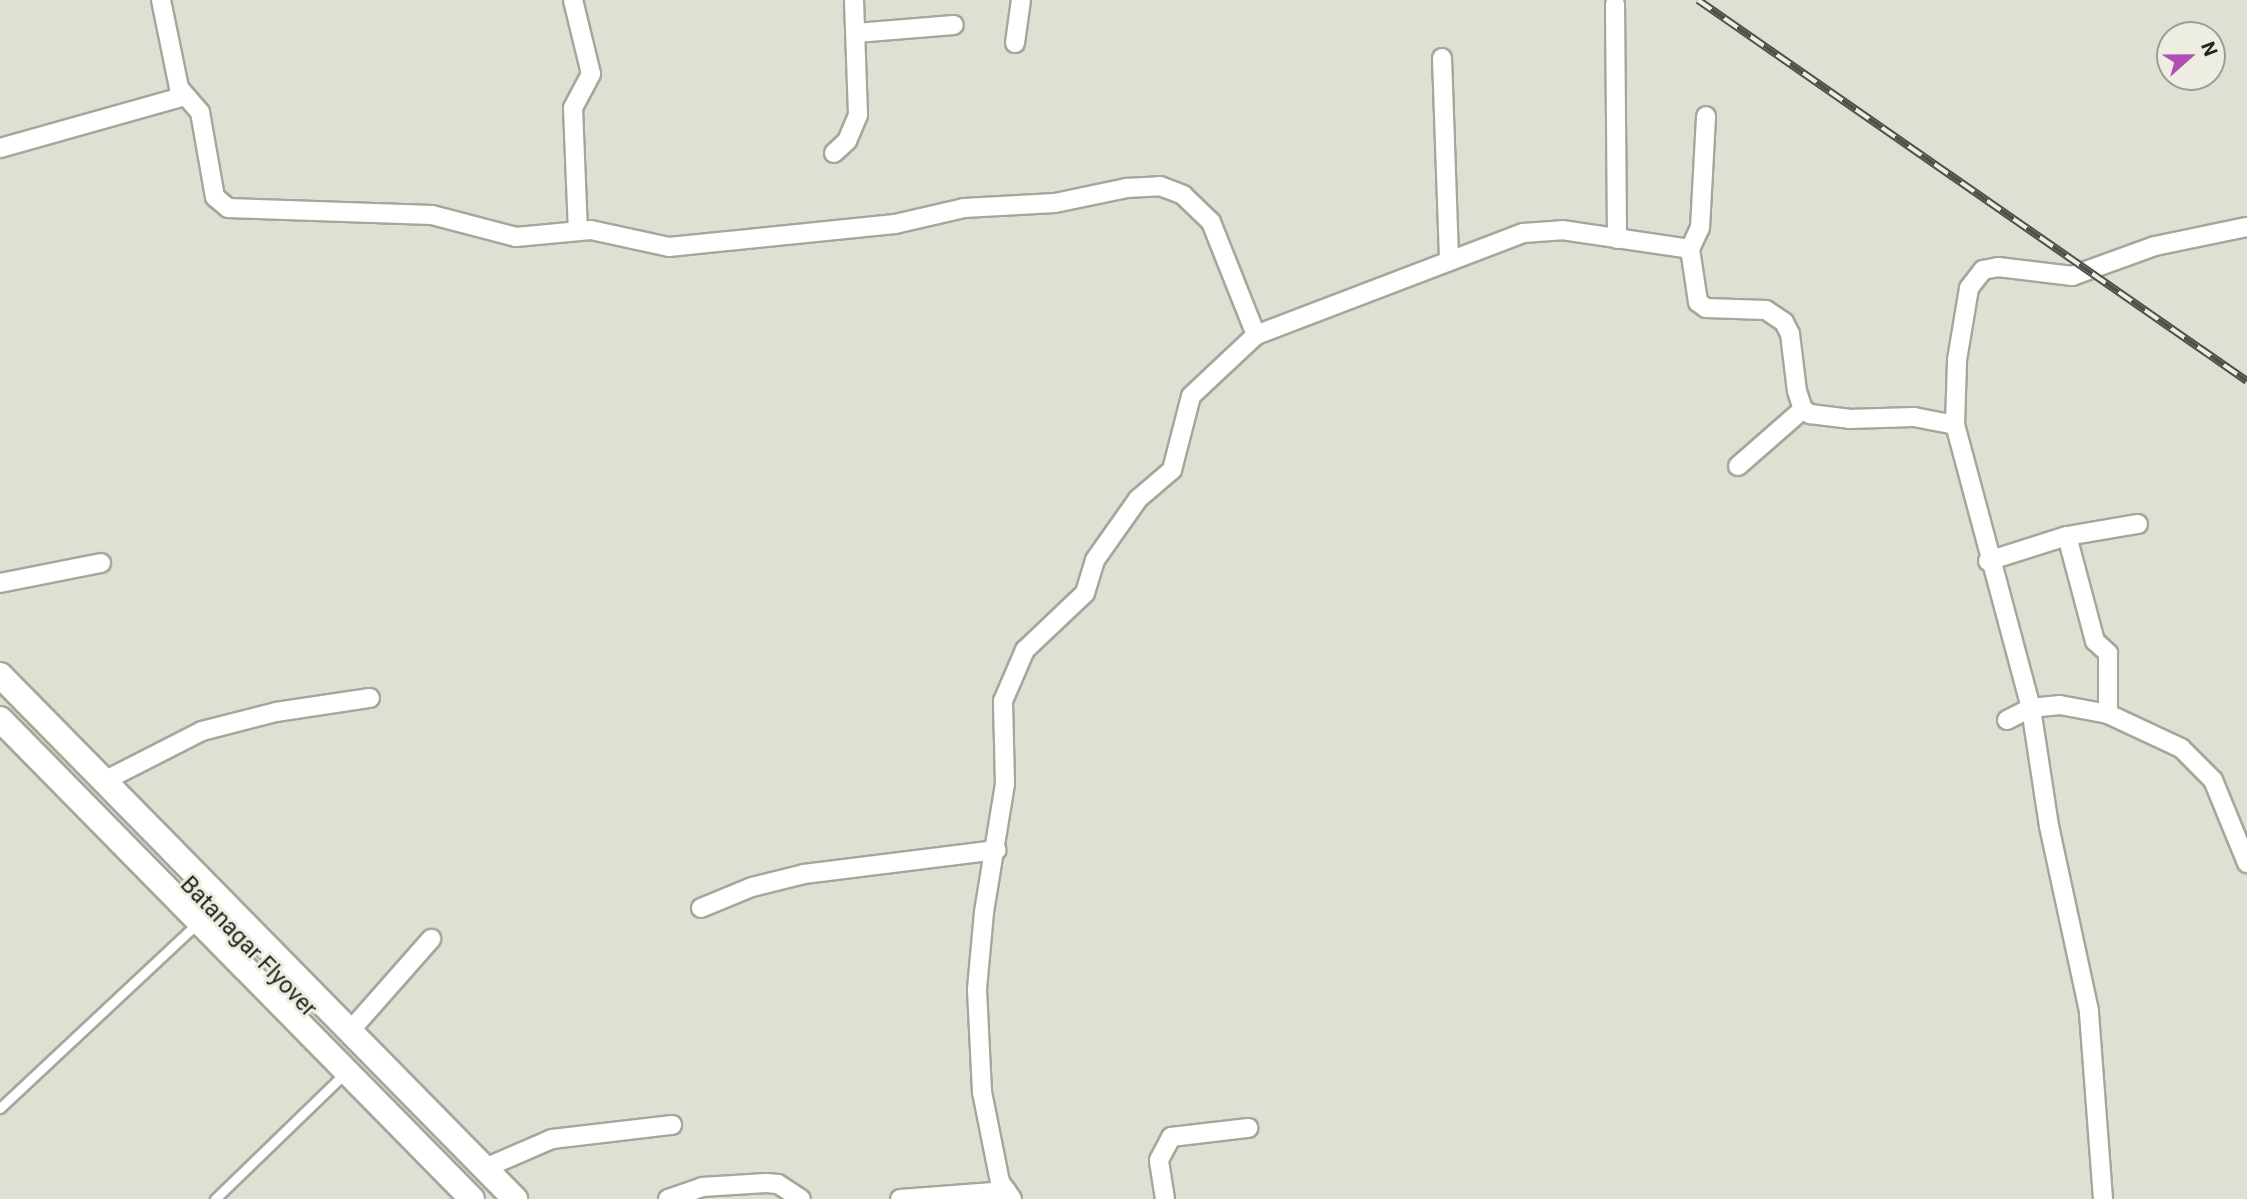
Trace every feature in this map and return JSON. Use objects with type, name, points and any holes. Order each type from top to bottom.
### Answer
[{"type":"street","points":[[161,0],[185,96],[200,112],[215,197],[228,208],[432,215],[516,237],[578,230],[609,232],[669,247],[895,224],[964,208],[1055,203],[1127,188],[1160,186],[1183,195],[1211,222],[1256,335]]},
{"type":"street","points":[[573,0],[591,74],[573,108],[578,230]]},
{"type":"street","points":[[834,153],[848,141],[858,115],[853,0]]},
{"type":"street","points":[[1015,43],[1021,0]]},
{"type":"street","points":[[1615,4],[1617,239]]},
{"type":"street","points":[[856,33],[954,24]]},
{"type":"street","points":[[1442,58],[1449,259]]},
{"type":"street","points":[[0,148],[185,96]]},
{"type":"street","points":[[1706,116],[1700,228],[1690,249],[1698,302],[1706,308],[1766,310],[1784,322],[1790,334],[1803,409],[1810,414],[1849,419],[1914,418],[1955,425]]},
{"type":"street","points":[[2103,1199],[2089,1011],[2049,826],[2031,708],[1988,561],[1955,425],[1957,360],[1969,288],[1983,270],[1998,267],[2072,276],[2155,246],[2247,227]]},
{"type":"street","points":[[1009,1195],[1000,1182],[982,1092],[977,989],[984,912],[997,850],[1005,784],[1003,701],[1008,683],[1042,630],[1085,593],[1095,561],[1138,499],[1172,470],[1191,396],[1256,335],[1449,259],[1540,231],[1690,249]]},
{"type":"street","points":[[1738,466],[1803,409]]},
{"type":"street","points":[[1988,561],[2067,536],[2138,524]]},
{"type":"street","points":[[2067,536],[2095,641],[2108,653],[2108,714]]},
{"type":"street","points":[[0,583],[101,563]]},
{"type":"street","points":[[0,675],[515,1199]]},
{"type":"street","name":"Batanagar Flyover","points":[[0,694],[497,1199]]},
{"type":"street","points":[[104,781],[202,731],[276,712],[370,698]]},
{"type":"street","points":[[2007,720],[2031,708],[2060,705],[2108,714],[2181,748],[2213,780],[2247,863]]},
{"type":"street","points":[[0,719],[472,1199]]},
{"type":"street","points":[[701,908],[752,887],[804,874],[997,850]]},
{"type":"street","points":[[350,1031],[431,939]]},
{"type":"street","points":[[485,1168],[552,1139],[672,1125]]},
{"type":"street","points":[[1166,1199],[1159,1160],[1171,1137],[1248,1128]]},
{"type":"street","points":[[668,1199],[702,1187],[766,1183],[778,1184],[801,1199]]},
{"type":"street","points":[[900,1199],[1009,1195]]},
{"type":"lane","points":[[0,1108],[199,922]]},
{"type":"lane","points":[[215,1199],[346,1072]]},
{"type":"railway","points":[[1698,0],[2247,381]]}]
